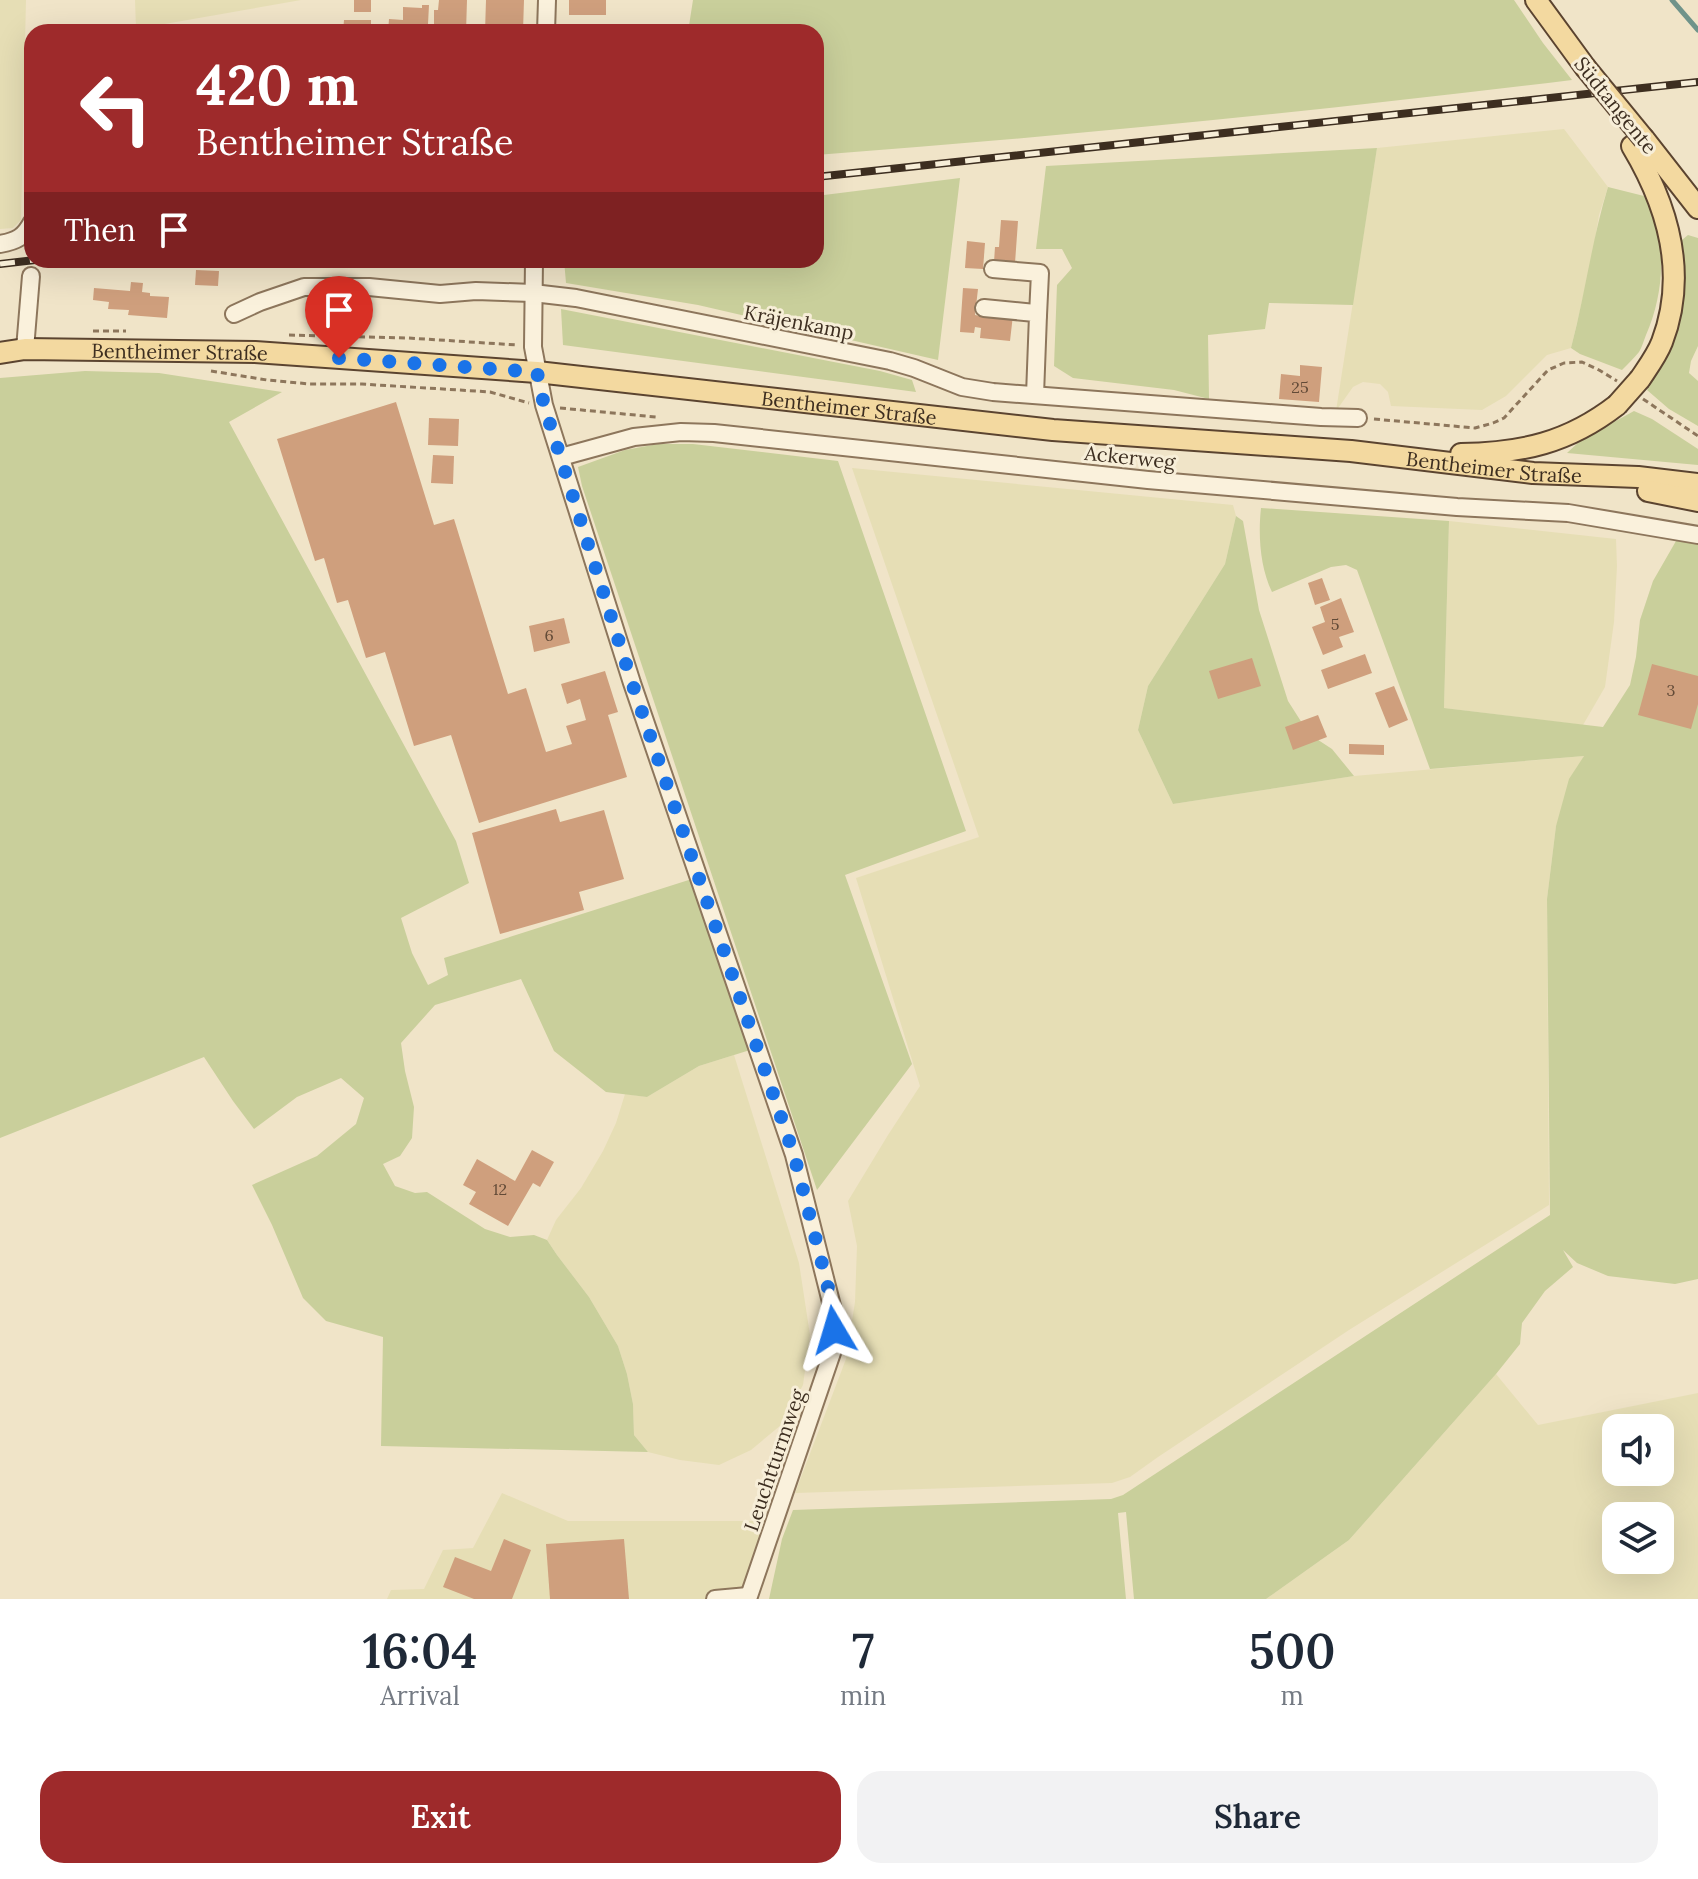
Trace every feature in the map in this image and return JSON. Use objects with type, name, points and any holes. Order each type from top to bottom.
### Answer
[{"type":"main road","name":"Südtangente","points":[[1536,0],[1638,143],[1698,208]]},
{"type":"main road","points":[[1381,455],[1496,454],[1531,448],[1562,438],[1599,419],[1629,391],[1662,342],[1674,292],[1675,266],[1671,236],[1638,143]]},
{"type":"main road","name":"Bentheimer Straße","points":[[0,353],[25,349],[255,352],[537,372],[1053,430],[1351,451],[1533,473],[1638,477],[1698,484]]},
{"type":"main road","points":[[1533,473],[1698,501]]},
{"type":"street","points":[[546,24],[547,0]]},
{"type":"street","points":[[0,244],[16,241],[24,235]]},
{"type":"street","name":"Leuchtturmweg","points":[[534,268],[533,347],[544,405],[632,683],[794,1155],[834,1314],[834,1347],[748,1597]]},
{"type":"street","points":[[993,269],[1040,273],[1035,395]]},
{"type":"street","points":[[25,349],[31,276]]},
{"type":"street","name":"Kräjenkamp","points":[[234,314],[304,287],[369,287],[440,294],[476,291],[533,293],[576,298],[890,361],[962,387],[1358,418]]},
{"type":"street","points":[[984,308],[1038,315]]},
{"type":"street","name":"Ackerweg","points":[[561,457],[647,435],[714,433],[1163,481],[1457,507],[1568,513],[1698,535]]},
{"type":"street","points":[[715,1599],[748,1597]]},
{"type":"path","points":[[1358,418],[1475,428],[1504,418],[1548,370],[1564,363],[1582,362],[1698,436]]},
{"type":"shaded area","points":[[0,0],[26,0],[21,220],[13,228],[0,229]]},
{"type":"shaded area","points":[[135,0],[301,0],[164,24],[136,24]]},
{"type":"shaded area","points":[[1564,129],[1608,187],[1599,215],[1571,348],[1547,355],[1506,396],[1482,410],[1391,406],[1388,392],[1380,384],[1363,382],[1353,387],[1336,411],[1377,148]]},
{"type":"shaded area","points":[[852,468],[1233,505],[1236,516],[1225,564],[1148,686],[1138,730],[1173,804],[1354,776],[1584,756],[1556,826],[1547,899],[1549,1205],[1349,1330],[1130,1477],[1112,1483],[795,1493],[846,1359],[855,1302],[857,1246],[848,1201],[920,1086],[856,878],[979,837]]},
{"type":"shaded area","points":[[1449,521],[1616,539],[1614,622],[1605,687],[1583,725],[1444,708]]},
{"type":"shaded area","points":[[734,1055],[799,1263],[810,1335],[803,1385],[781,1425],[751,1450],[719,1465],[648,1452],[634,1435],[633,1404],[618,1346],[589,1297],[547,1240],[556,1220],[581,1188],[603,1151],[625,1094],[647,1097],[699,1066]]},
{"type":"shaded area","points":[[1496,1374],[1538,1425],[1698,1393],[1698,1599],[1266,1599],[1349,1540]]},
{"type":"shaded area","points":[[502,1493],[568,1521],[765,1521],[740,1599],[387,1599],[391,1590],[424,1589],[443,1550],[473,1548]]},
{"type":"green space","points":[[693,0],[1514,0],[1572,80],[1194,122],[824,154],[824,24],[689,24]]},
{"type":"green space","points":[[1377,148],[1353,305],[1269,303],[1265,329],[1208,335],[1209,399],[1174,390],[1073,378],[1054,366],[1057,285],[1072,268],[1062,249],[1036,249],[1046,166]]},
{"type":"green space","points":[[960,178],[938,360],[698,305],[566,283],[565,268],[824,268],[824,195]]},
{"type":"green space","points":[[1608,187],[1644,196],[1652,212],[1660,247],[1660,283],[1652,318],[1639,352],[1622,370],[1571,348]]},
{"type":"green space","points":[[1688,235],[1698,238],[1698,346],[1689,373],[1698,381],[1698,426],[1669,409],[1647,390],[1673,337],[1684,280],[1682,240]]},
{"type":"green space","points":[[561,309],[880,371],[912,380],[916,392],[563,345]]},
{"type":"green space","points":[[85,371],[159,373],[282,392],[229,422],[456,841],[469,883],[401,918],[412,953],[428,985],[448,975],[444,958],[695,878],[750,1050],[699,1066],[647,1097],[606,1092],[554,1051],[521,979],[435,1005],[401,1043],[414,1107],[412,1138],[400,1156],[383,1164],[395,1186],[415,1193],[427,1192],[485,1229],[510,1237],[534,1235],[547,1240],[589,1297],[618,1346],[633,1404],[634,1435],[648,1452],[381,1446],[383,1337],[326,1321],[303,1298],[252,1185],[317,1156],[356,1124],[364,1098],[341,1078],[297,1097],[254,1129],[204,1057],[0,1138],[0,378]]},
{"type":"green space","points":[[1634,411],[1698,449],[1698,465],[1567,453],[1581,440]]},
{"type":"green space","points":[[658,444],[693,444],[838,461],[966,831],[845,875],[912,1064],[817,1190],[582,486],[578,467],[625,450]]},
{"type":"green space","points":[[1261,508],[1449,521],[1444,708],[1603,727],[1630,685],[1640,620],[1653,581],[1676,541],[1698,543],[1698,1279],[1675,1284],[1608,1276],[1577,1263],[1563,1250],[1573,1267],[1545,1291],[1522,1323],[1520,1344],[1496,1374],[1349,1540],[1266,1599],[1134,1599],[1126,1512],[1118,1513],[1126,1599],[769,1599],[782,1539],[793,1510],[1111,1499],[1123,1495],[1550,1215],[1547,899],[1556,826],[1569,779],[1584,756],[1430,769],[1357,570],[1346,565],[1331,567],[1272,592],[1261,551]]},
{"type":"green space","points":[[1236,516],[1243,521],[1259,610],[1288,701],[1309,734],[1332,749],[1354,776],[1173,804],[1138,730],[1148,686],[1225,564]]},
{"type":"building","points":[[354,0],[371,0],[371,12],[354,12]]},
{"type":"building","points":[[439,0],[467,0],[466,24],[434,24],[434,10],[438,10]]},
{"type":"building","points":[[486,0],[524,0],[523,24],[485,24]]},
{"type":"building","points":[[569,0],[606,0],[606,15],[569,15]]},
{"type":"building","points":[[422,5],[429,5],[428,24],[389,24],[389,19],[403,20],[403,7],[422,8]]},
{"type":"building","points":[[344,20],[371,20],[371,24],[344,24]]},
{"type":"building","points":[[1001,220],[1018,221],[1015,263],[994,262],[995,247],[999,247]]},
{"type":"building","points":[[967,241],[985,243],[983,269],[965,268]]},
{"type":"building","points":[[196,270],[219,271],[218,286],[195,285]]},
{"type":"building","points":[[131,282],[143,283],[142,292],[150,293],[150,296],[169,297],[167,318],[128,315],[129,310],[108,309],[109,302],[93,300],[94,288],[130,291]]},
{"type":"building","points":[[963,288],[978,289],[975,315],[981,316],[981,312],[1013,315],[1010,341],[980,338],[981,328],[975,327],[974,333],[960,332]]},
{"type":"building","points":[[1300,365],[1322,367],[1319,402],[1279,399],[1281,374],[1300,376]]},
{"type":"building","points":[[396,402],[434,525],[454,519],[508,694],[526,688],[546,752],[572,744],[566,726],[586,720],[580,699],[567,704],[561,684],[605,671],[618,712],[608,715],[627,777],[479,823],[451,735],[414,746],[385,652],[366,658],[348,600],[337,603],[324,558],[315,561],[277,439]]},
{"type":"building","points":[[429,418],[459,419],[458,446],[428,445]]},
{"type":"building","points":[[433,455],[454,456],[453,484],[431,483]]},
{"type":"building","points":[[1322,578],[1330,600],[1315,605],[1308,583]]},
{"type":"building","points":[[1341,598],[1354,632],[1339,637],[1343,647],[1323,655],[1312,627],[1325,622],[1320,607]]},
{"type":"building","points":[[564,618],[570,643],[534,652],[529,626]]},
{"type":"building","points":[[1365,654],[1372,673],[1328,689],[1321,670]]},
{"type":"building","points":[[1252,658],[1261,686],[1218,699],[1209,671]]},
{"type":"building","points":[[1652,664],[1698,676],[1698,704],[1691,729],[1638,715]]},
{"type":"building","points":[[1394,686],[1408,720],[1389,728],[1375,693]]},
{"type":"building","points":[[1318,715],[1327,737],[1293,750],[1285,727]]},
{"type":"building","points":[[1349,744],[1384,745],[1384,755],[1349,754]]},
{"type":"building","points":[[556,809],[560,822],[604,810],[624,879],[579,892],[584,910],[500,934],[472,833]]},
{"type":"building","points":[[532,1150],[554,1162],[540,1187],[533,1183],[508,1226],[469,1204],[476,1192],[463,1185],[477,1159],[515,1181]]},
{"type":"building","points":[[504,1539],[531,1550],[512,1599],[474,1599],[443,1587],[455,1557],[491,1571]]},
{"type":"building","points":[[624,1539],[629,1599],[550,1599],[546,1544]]},
{"type":"waterway","points":[[1672,0],[1698,30]]},
{"type":"railway","points":[[824,176],[1698,82]]},
{"type":"railway","points":[[0,264],[24,261]]},
{"type":"route","points":[[339,358],[537,372],[544,405],[632,683],[794,1155],[834,1314],[834,1330]]}]
